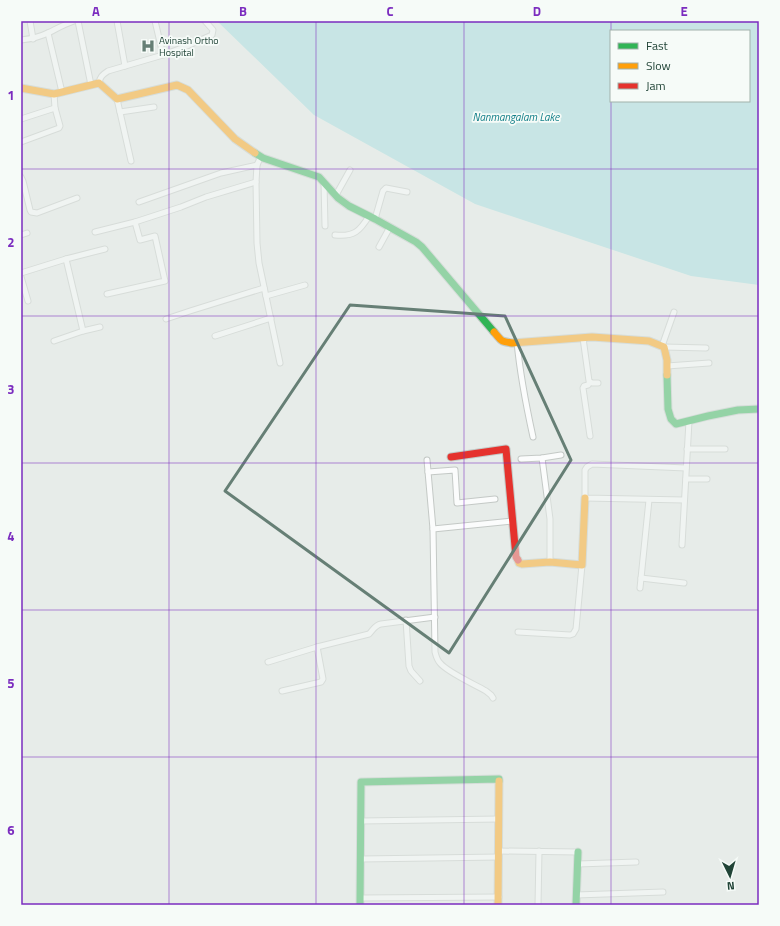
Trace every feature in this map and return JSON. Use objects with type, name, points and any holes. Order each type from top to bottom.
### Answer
[{"type":"street","points":[[30,21],[33,39]]},
{"type":"street","points":[[21,40],[33,39],[68,22],[74,21]]},
{"type":"street","points":[[78,21],[91,85]]},
{"type":"street","points":[[117,21],[125,66]]},
{"type":"street","points":[[155,21],[163,55]]},
{"type":"street","points":[[99,84],[100,77],[108,71],[163,55],[212,36],[213,30],[205,21]]},
{"type":"street","points":[[48,33],[62,92]]},
{"type":"street","points":[[21,88],[54,94],[99,84],[117,99],[132,161]]},
{"type":"street","points":[[117,99],[177,85],[188,90],[235,139],[263,158],[319,178],[336,196],[349,206],[416,242],[422,247],[500,340],[505,342],[517,342],[592,337],[649,342],[663,347],[706,348]]},
{"type":"street","points":[[21,142],[59,128],[60,126],[55,108],[54,94]]},
{"type":"street","points":[[120,112],[154,107]]},
{"type":"street","points":[[21,119],[55,108]]},
{"type":"street","points":[[261,156],[257,165],[256,182],[258,263],[280,364]]},
{"type":"street","points":[[139,202],[221,173],[257,165]]},
{"type":"street","points":[[336,196],[350,170]]},
{"type":"street","points":[[21,177],[30,210],[32,212],[37,213],[77,198]]},
{"type":"street","points":[[95,232],[136,222],[206,197],[256,182]]},
{"type":"street","points":[[324,182],[325,226]]},
{"type":"street","points":[[335,235],[345,236],[356,232],[363,226],[372,217],[383,191],[386,188],[407,192]]},
{"type":"street","points":[[107,294],[165,281],[155,236],[140,240],[136,222]]},
{"type":"street","points":[[379,247],[390,227]]},
{"type":"street","points":[[21,235],[27,233]]},
{"type":"street","points":[[21,273],[105,249]]},
{"type":"street","points":[[66,259],[83,331]]},
{"type":"street","points":[[21,277],[28,301]]},
{"type":"street","points":[[266,296],[305,285]]},
{"type":"street","points":[[166,319],[264,288]]},
{"type":"street","points":[[674,312],[663,347],[667,366],[668,409],[671,420],[676,424],[738,410],[759,410]]},
{"type":"street","points":[[215,336],[271,318]]},
{"type":"street","points":[[54,340],[100,327]]},
{"type":"street","points":[[583,338],[590,382]]},
{"type":"street","points":[[517,342],[525,399],[533,436]]},
{"type":"street","points":[[667,366],[708,363]]},
{"type":"street","points":[[590,436],[583,388],[590,382],[598,383]]},
{"type":"street","points":[[682,545],[689,421]]},
{"type":"street","points":[[451,457],[506,449],[516,557],[519,563],[550,562],[582,565]]},
{"type":"street","points":[[687,449],[725,449]]},
{"type":"street","points":[[521,459],[561,455]]},
{"type":"street","points":[[542,458],[550,519],[550,562]]},
{"type":"street","points":[[427,460],[433,529],[436,658],[440,664],[448,670],[486,690],[493,698]]},
{"type":"street","points":[[518,632],[570,635],[573,634],[576,628],[582,565],[585,470],[587,467],[592,464],[686,468]]},
{"type":"street","points":[[428,472],[455,470],[457,503],[495,499]]},
{"type":"street","points":[[686,479],[707,479]]},
{"type":"street","points":[[585,498],[684,500]]},
{"type":"street","points":[[640,588],[649,500]]},
{"type":"street","points":[[433,529],[513,521]]},
{"type":"street","points":[[641,578],[684,583]]},
{"type":"street","points":[[268,662],[317,647],[369,634],[377,625],[435,617]]},
{"type":"street","points":[[406,620],[409,666],[411,671],[420,681]]},
{"type":"street","points":[[282,691],[321,682],[323,680],[317,647]]},
{"type":"street","points":[[498,897],[360,902],[361,782],[500,779],[498,905]]},
{"type":"street","points":[[361,821],[499,819]]},
{"type":"street","points":[[361,859],[499,854],[539,851],[578,852],[576,905]]},
{"type":"street","points":[[538,905],[539,851]]},
{"type":"street","points":[[578,864],[636,862]]},
{"type":"street","points":[[576,895],[663,892]]},
{"type":"highlighted area","points":[[350,305],[505,316],[571,460],[449,653],[225,491]]},
{"type":"water","name":"Nanmangalam Lake","points":[[217,21],[759,21],[759,285],[691,276],[475,204],[314,115]]},
{"type":"traffic: fast","points":[[255,153],[263,158],[319,177],[338,198],[349,206],[416,242],[422,247],[494,332]]},
{"type":"traffic: fast","points":[[667,375],[668,409],[671,419],[676,424],[738,410],[759,409]]},
{"type":"traffic: fast","points":[[360,905],[361,782],[499,779],[499,781]]},
{"type":"traffic: fast","points":[[576,905],[578,852]]},
{"type":"traffic: slow","points":[[21,88],[54,94],[99,83],[117,99],[177,85],[188,90],[235,139],[255,153]]},
{"type":"traffic: slow","points":[[494,332],[501,340],[512,343],[592,337],[649,341],[664,347],[667,360],[667,375]]},
{"type":"traffic: slow","points":[[518,560],[519,563],[522,564],[550,562],[582,565],[585,498]]},
{"type":"traffic: slow","points":[[498,905],[499,781]]},
{"type":"traffic: jam","points":[[451,457],[506,449],[516,557],[518,560]]},
{"type":"place","name":"Avinash Ortho Hospital","points":[[148,46]]}]
